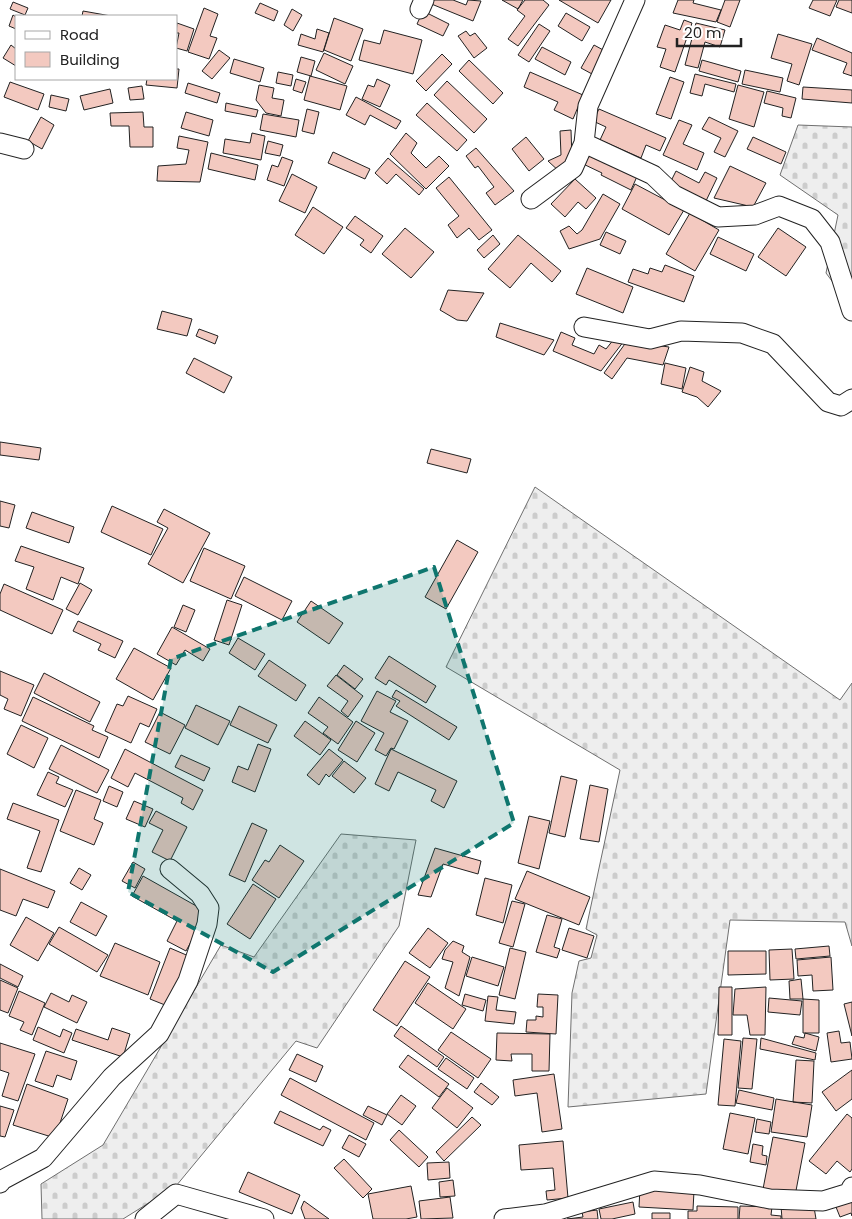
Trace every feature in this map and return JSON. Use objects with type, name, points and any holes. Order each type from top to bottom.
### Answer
[{"type":"street","points":[[531,199],[573,168],[584,144],[588,106],[635,0]]},
{"type":"street","points":[[0,142],[24,149]]},
{"type":"street","points":[[584,144],[653,175],[674,195],[718,217],[756,215],[779,206],[812,219],[830,242],[852,310]]},
{"type":"street","points":[[584,327],[650,338],[682,332],[742,333],[773,344],[828,402],[841,406],[852,399]]},
{"type":"street","points":[[0,1183],[2,1180],[43,1158],[112,1077],[158,1034],[188,981],[207,924],[209,908],[200,894],[170,869]]},
{"type":"street","points":[[504,1219],[545,1214],[654,1181],[700,1185],[770,1199],[823,1201],[849,1193],[852,1188]]},
{"type":"street","points":[[145,1219],[176,1194],[264,1219]]},
{"type":"highlighted area","points":[[434,567],[514,823],[273,972],[128,892],[171,659]]},
{"type":"green space","points":[[798,125],[852,127],[852,308],[826,273],[838,215],[780,175]]},
{"type":"green space","points":[[535,487],[840,700],[852,683],[852,946],[845,922],[730,920],[706,1094],[568,1107],[572,993],[579,961],[591,958],[597,935],[586,929],[620,770],[446,667]]},
{"type":"green space","points":[[341,834],[416,840],[399,926],[317,1048],[296,1041],[176,1186],[123,1219],[42,1219],[41,1184],[103,1145],[221,945],[254,957]]},
{"type":"building","points":[[430,0],[453,0],[466,5],[468,0],[481,1],[473,21],[429,3]]},
{"type":"building","points":[[502,0],[523,0],[518,9]]},
{"type":"building","points":[[525,0],[543,0],[549,5],[518,46],[508,39],[525,16],[517,10]]},
{"type":"building","points":[[559,0],[611,0],[598,23]]},
{"type":"building","points":[[678,0],[694,0],[693,3],[721,10],[716,22],[673,13]]},
{"type":"building","points":[[725,0],[740,0],[730,27],[717,22]]},
{"type":"building","points":[[813,0],[837,0],[830,16],[809,8]]},
{"type":"building","points":[[839,0],[852,0],[852,13],[836,7]]},
{"type":"building","points":[[13,2],[28,8],[25,15],[10,9]]},
{"type":"building","points":[[260,3],[278,11],[274,21],[255,13]]},
{"type":"building","points":[[204,8],[218,14],[210,36],[217,38],[209,59],[188,52]]},
{"type":"building","points":[[292,9],[302,15],[293,31],[284,25]]},
{"type":"building","points":[[83,11],[105,15],[82,15]]},
{"type":"building","points":[[423,11],[449,24],[443,36],[417,24]]},
{"type":"building","points":[[566,13],[590,27],[582,41],[558,26]]},
{"type":"building","points":[[13,15],[15,16],[15,29],[9,26]]},
{"type":"building","points":[[334,18],[363,29],[351,61],[324,50]]},
{"type":"building","points":[[684,20],[692,23],[675,72],[660,67],[666,49],[657,47],[665,25],[680,30]]},
{"type":"building","points":[[178,23],[194,29],[187,51],[178,49]]},
{"type":"building","points":[[696,23],[725,30],[720,47],[705,42],[698,68],[685,65]]},
{"type":"building","points":[[539,24],[550,31],[529,62],[518,55]]},
{"type":"building","points":[[317,29],[329,33],[323,52],[298,45],[301,34],[315,39]]},
{"type":"building","points":[[384,30],[422,40],[413,74],[359,60],[364,40],[380,44]]},
{"type":"building","points":[[466,31],[470,36],[475,33],[487,48],[474,58],[458,36]]},
{"type":"building","points":[[778,34],[812,44],[799,85],[787,81],[792,64],[771,58]]},
{"type":"building","points":[[817,38],[852,53],[852,76],[843,73],[847,63],[812,50]]},
{"type":"building","points":[[11,45],[15,48],[15,65],[3,58]]},
{"type":"building","points":[[594,45],[605,51],[592,74],[581,68]]},
{"type":"building","points":[[542,47],[571,62],[565,75],[535,59]]},
{"type":"building","points":[[219,50],[230,58],[212,79],[202,71]]},
{"type":"building","points":[[324,53],[353,66],[345,84],[316,70]]},
{"type":"building","points":[[442,54],[452,64],[426,91],[416,81]]},
{"type":"building","points":[[301,57],[315,61],[311,76],[297,72]]},
{"type":"building","points":[[234,59],[264,68],[260,82],[230,73]]},
{"type":"building","points":[[469,60],[503,93],[493,104],[459,71]]},
{"type":"building","points":[[702,60],[741,71],[738,82],[699,71]]},
{"type":"building","points":[[745,70],[783,78],[780,92],[742,84]]},
{"type":"building","points":[[278,72],[293,75],[291,86],[276,83]]},
{"type":"building","points":[[530,72],[583,95],[573,119],[554,110],[558,102],[524,87]]},
{"type":"building","points":[[695,74],[736,84],[734,92],[705,84],[702,96],[690,93]]},
{"type":"building","points":[[310,76],[347,86],[340,110],[304,100]]},
{"type":"building","points":[[670,77],[684,82],[671,119],[656,114]]},
{"type":"building","points":[[296,79],[306,82],[302,93],[293,90]]},
{"type":"building","points":[[377,79],[390,85],[380,107],[362,99],[368,85],[374,87]]},
{"type":"building","points":[[147,80],[178,80],[177,88],[146,85]]},
{"type":"building","points":[[447,81],[487,119],[474,133],[434,95]]},
{"type":"building","points":[[10,82],[44,94],[38,110],[4,97]]},
{"type":"building","points":[[188,83],[220,93],[217,103],[185,93]]},
{"type":"building","points":[[259,85],[274,88],[272,98],[284,100],[281,116],[266,113],[256,100]]},
{"type":"building","points":[[738,85],[764,92],[754,127],[729,119]]},
{"type":"building","points":[[142,86],[144,99],[130,100],[128,88]]},
{"type":"building","points":[[803,87],[852,90],[852,103],[802,99]]},
{"type":"building","points":[[110,89],[113,103],[84,110],[80,96]]},
{"type":"building","points":[[767,91],[796,98],[791,118],[782,116],[783,108],[764,103]]},
{"type":"building","points":[[51,95],[69,99],[66,111],[49,107]]},
{"type":"building","points":[[356,97],[401,121],[396,129],[370,115],[365,125],[346,115]]},
{"type":"building","points":[[226,103],[258,110],[256,117],[225,111]]},
{"type":"building","points":[[427,103],[467,140],[457,151],[416,115]]},
{"type":"building","points":[[307,109],[319,112],[314,134],[302,131]]},
{"type":"building","points":[[599,109],[666,138],[660,151],[646,145],[641,158],[600,140],[606,127],[593,121]]},
{"type":"building","points":[[143,112],[144,127],[153,127],[153,147],[130,147],[129,126],[111,126],[110,113]]},
{"type":"building","points":[[186,112],[213,120],[209,136],[181,128]]},
{"type":"building","points":[[263,114],[299,120],[296,137],[260,130]]},
{"type":"building","points":[[41,117],[54,125],[42,149],[28,141]]},
{"type":"building","points":[[709,117],[738,131],[725,157],[714,152],[721,138],[702,129]]},
{"type":"building","points":[[679,120],[692,125],[683,144],[704,153],[697,170],[663,155]]},
{"type":"building","points":[[571,130],[572,159],[561,173],[548,161],[561,155],[560,131]]},
{"type":"building","points":[[252,133],[265,136],[261,160],[223,153],[225,139],[250,143]]},
{"type":"building","points":[[406,133],[417,143],[411,153],[426,168],[439,156],[449,166],[426,189],[390,154]]},
{"type":"building","points":[[179,136],[208,142],[200,182],[157,181],[158,166],[186,164],[189,150],[177,148]]},
{"type":"building","points":[[526,137],[544,159],[529,171],[512,149]]},
{"type":"building","points":[[753,137],[786,152],[781,164],[747,149]]},
{"type":"building","points":[[268,141],[283,145],[280,156],[265,153]]},
{"type":"building","points":[[476,148],[514,191],[495,205],[486,193],[494,187],[478,166],[475,168],[466,156]]},
{"type":"building","points":[[585,148],[639,172],[631,190],[579,162]]},
{"type":"building","points":[[333,152],[370,169],[365,179],[328,163]]},
{"type":"building","points":[[211,153],[258,165],[255,180],[208,169]]},
{"type":"building","points":[[282,157],[293,161],[284,186],[267,180],[272,165],[278,167]]},
{"type":"building","points":[[388,158],[424,189],[419,195],[396,174],[387,184],[375,173]]},
{"type":"building","points":[[730,166],[766,183],[753,207],[714,198]]},
{"type":"building","points":[[676,171],[699,183],[705,172],[717,178],[705,203],[669,185]]},
{"type":"building","points":[[292,174],[317,187],[305,213],[279,201]]},
{"type":"building","points":[[449,177],[492,230],[479,240],[469,228],[457,238],[448,225],[459,216],[436,188]]},
{"type":"building","points":[[575,179],[596,198],[586,209],[578,202],[565,217],[551,204]]},
{"type":"building","points":[[635,184],[684,210],[669,235],[622,209]]},
{"type":"building","points":[[603,194],[620,204],[600,239],[569,249],[560,231],[569,226],[577,234],[582,230]]},
{"type":"building","points":[[313,207],[343,227],[324,254],[295,235]]},
{"type":"building","points":[[690,213],[719,230],[695,271],[666,254]]},
{"type":"building","points":[[355,216],[383,236],[371,253],[360,245],[364,240],[346,228]]},
{"type":"building","points":[[405,228],[434,252],[411,278],[382,254]]},
{"type":"building","points":[[778,228],[806,247],[786,276],[758,257]]},
{"type":"building","points":[[606,232],[626,241],[620,254],[600,245]]},
{"type":"building","points":[[493,235],[500,244],[484,258],[477,250]]},
{"type":"building","points":[[518,235],[561,271],[552,282],[531,263],[510,288],[488,269]]},
{"type":"building","points":[[718,237],[754,254],[746,271],[710,254]]},
{"type":"building","points":[[665,265],[694,276],[684,302],[628,282],[633,269],[648,274],[650,268],[662,272]]},
{"type":"building","points":[[587,268],[633,287],[623,313],[576,294]]},
{"type":"building","points":[[448,290],[484,293],[467,321],[457,320],[440,310]]},
{"type":"building","points":[[162,311],[192,319],[187,336],[157,329]]},
{"type":"building","points":[[500,323],[554,340],[544,355],[496,337]]},
{"type":"building","points":[[199,329],[218,336],[215,344],[196,336]]},
{"type":"building","points":[[561,332],[575,338],[572,345],[594,354],[599,345],[606,349],[614,339],[624,341],[601,371],[553,351]]},
{"type":"building","points":[[627,341],[669,347],[663,365],[627,358],[612,379],[604,373]]},
{"type":"building","points":[[194,358],[232,377],[224,393],[186,373]]},
{"type":"building","points":[[665,363],[686,368],[682,389],[661,384]]},
{"type":"building","points":[[690,367],[704,372],[702,381],[721,391],[708,407],[697,397],[682,392]]},
{"type":"building","points":[[0,442],[41,448],[39,460],[0,455]]},
{"type":"building","points":[[431,449],[471,459],[467,473],[427,463]]},
{"type":"building","points":[[0,501],[15,505],[9,528],[0,526]]},
{"type":"building","points":[[112,506],[163,529],[151,555],[101,532]]},
{"type":"building","points":[[164,509],[210,533],[183,583],[148,564],[168,528],[157,522]]},
{"type":"building","points":[[32,512],[74,527],[69,543],[26,528]]},
{"type":"building","points":[[457,540],[478,552],[446,609],[425,597]]},
{"type":"building","points":[[21,546],[84,568],[78,584],[61,577],[53,600],[26,589],[34,567],[15,561]]},
{"type":"building","points":[[204,548],[245,566],[231,599],[190,581]]},
{"type":"building","points":[[244,577],[292,601],[282,620],[235,596]]},
{"type":"building","points":[[80,583],[92,590],[78,615],[66,609]]},
{"type":"building","points":[[4,584],[63,610],[52,634],[0,610],[0,594]]},
{"type":"building","points":[[227,600],[242,605],[229,645],[214,640]]},
{"type":"building","points":[[311,601],[343,623],[329,644],[297,622]]},
{"type":"building","points":[[183,605],[195,610],[186,632],[174,627]]},
{"type":"building","points":[[78,621],[123,641],[115,658],[98,650],[101,644],[73,631]]},
{"type":"building","points":[[172,627],[210,649],[203,661],[185,650],[176,665],[157,654]]},
{"type":"building","points":[[238,638],[265,654],[255,670],[229,653]]},
{"type":"building","points":[[134,648],[171,668],[153,700],[116,679]]},
{"type":"building","points":[[389,656],[436,686],[426,703],[389,680],[386,685],[375,678]]},
{"type":"building","points":[[269,660],[306,685],[296,701],[258,676]]},
{"type":"building","points":[[344,665],[363,679],[355,689],[337,675]]},
{"type":"building","points":[[0,671],[34,685],[21,716],[4,709],[8,699],[0,695]]},
{"type":"building","points":[[44,673],[100,702],[90,722],[34,693]]},
{"type":"building","points":[[336,675],[363,696],[348,717],[341,711],[348,701],[327,686]]},
{"type":"building","points":[[396,690],[457,727],[449,740],[396,706],[400,701],[392,697]]},
{"type":"building","points":[[377,691],[396,701],[390,712],[408,721],[394,749],[391,748],[386,756],[375,750],[384,733],[361,721]]},
{"type":"building","points":[[128,696],[157,709],[149,727],[140,723],[131,743],[105,731],[117,704],[123,706]]},
{"type":"building","points":[[33,697],[94,726],[92,730],[108,737],[99,758],[22,721]]},
{"type":"building","points":[[319,697],[353,722],[338,744],[323,733],[328,727],[308,713]]},
{"type":"building","points":[[196,705],[230,721],[218,745],[185,728]]},
{"type":"building","points":[[239,706],[277,725],[268,743],[230,725]]},
{"type":"building","points":[[160,712],[185,725],[170,754],[145,742]]},
{"type":"building","points":[[305,721],[331,740],[320,755],[294,736]]},
{"type":"building","points":[[356,721],[375,733],[357,762],[338,750]]},
{"type":"building","points":[[21,725],[48,738],[34,768],[7,754]]},
{"type":"building","points":[[258,744],[271,749],[255,792],[232,782],[238,766],[248,770]]},
{"type":"building","points":[[61,745],[109,770],[97,793],[49,769]]},
{"type":"building","points":[[125,749],[203,790],[193,810],[181,803],[183,798],[135,773],[128,787],[111,778]]},
{"type":"building","points":[[329,749],[343,760],[329,777],[326,774],[319,785],[307,775]]},
{"type":"building","points":[[391,749],[457,781],[444,808],[431,801],[436,790],[398,772],[389,791],[375,784]]},
{"type":"building","points":[[181,755],[210,768],[204,781],[175,767]]},
{"type":"building","points":[[344,761],[366,778],[354,793],[332,776]]},
{"type":"building","points":[[48,772],[59,777],[56,783],[73,790],[65,807],[37,795]]},
{"type":"building","points":[[561,776],[577,780],[565,837],[549,833]]},
{"type":"building","points":[[590,785],[608,789],[599,842],[580,839]]},
{"type":"building","points":[[109,786],[123,792],[117,807],[103,801]]},
{"type":"building","points":[[76,790],[101,800],[94,819],[103,823],[94,845],[60,831]]},
{"type":"building","points":[[134,801],[153,809],[145,827],[126,819]]},
{"type":"building","points":[[13,803],[59,820],[41,872],[27,868],[40,831],[7,819]]},
{"type":"building","points":[[156,811],[187,827],[170,861],[152,852],[163,830],[149,823]]},
{"type":"building","points":[[529,816],[550,821],[539,869],[518,863]]},
{"type":"building","points":[[252,823],[267,830],[245,882],[229,875]]},
{"type":"building","points":[[280,845],[304,861],[279,898],[252,880],[265,860],[269,862]]},
{"type":"building","points":[[435,848],[481,861],[478,874],[443,864],[431,897],[418,895]]},
{"type":"building","points":[[133,862],[145,869],[135,888],[122,881]]},
{"type":"building","points":[[79,868],[91,875],[82,890],[70,883]]},
{"type":"building","points":[[0,869],[55,891],[48,908],[23,899],[16,916],[0,910]]},
{"type":"building","points":[[527,871],[590,897],[579,925],[515,899]]},
{"type":"building","points":[[143,876],[207,912],[186,951],[167,941],[177,921],[132,896]]},
{"type":"building","points":[[485,878],[512,885],[503,923],[476,915]]},
{"type":"building","points":[[253,884],[276,899],[250,939],[227,924]]},
{"type":"building","points":[[512,901],[525,904],[513,947],[499,943]]},
{"type":"building","points":[[81,902],[107,916],[96,936],[70,922]]},
{"type":"building","points":[[547,915],[562,919],[554,947],[560,949],[557,958],[536,952]]},
{"type":"building","points":[[26,917],[54,933],[38,961],[10,945]]},
{"type":"building","points":[[59,927],[108,955],[97,972],[49,944]]},
{"type":"building","points":[[428,928],[448,943],[430,968],[409,953]]},
{"type":"building","points":[[569,928],[594,936],[587,958],[562,950]]},
{"type":"building","points":[[453,941],[464,946],[462,952],[470,957],[459,996],[445,988],[453,962],[442,959],[445,950]]},
{"type":"building","points":[[115,943],[160,962],[148,995],[100,976]]},
{"type":"building","points":[[829,946],[830,956],[796,959],[795,949]]},
{"type":"building","points":[[170,948],[191,957],[170,1007],[150,999]]},
{"type":"building","points":[[510,948],[526,952],[515,999],[499,995]]},
{"type":"building","points":[[792,949],[794,979],[770,980],[769,950]]},
{"type":"building","points":[[728,951],[766,951],[766,974],[728,975]]},
{"type":"building","points":[[472,957],[504,967],[498,986],[466,976]]},
{"type":"building","points":[[831,957],[833,990],[813,991],[812,975],[798,976],[797,960]]},
{"type":"building","points":[[405,961],[430,977],[397,1026],[373,1010]]},
{"type":"building","points":[[0,964],[23,976],[18,987],[0,978]]},
{"type":"building","points":[[801,979],[803,999],[790,999],[789,981]]},
{"type":"building","points":[[0,980],[18,988],[8,1013],[0,1010]]},
{"type":"building","points":[[428,983],[466,1009],[453,1029],[415,1003]]},
{"type":"building","points":[[719,987],[732,987],[732,1035],[718,1035]]},
{"type":"building","points":[[766,987],[765,1035],[750,1035],[747,1015],[733,1015],[735,989]]},
{"type":"building","points":[[19,991],[45,1003],[32,1035],[20,1030],[24,1022],[9,1016]]},
{"type":"building","points":[[51,993],[69,1002],[72,995],[87,1002],[77,1023],[44,1007]]},
{"type":"building","points":[[465,994],[486,1000],[483,1011],[462,1005]]},
{"type":"building","points":[[538,994],[558,995],[556,1034],[526,1032],[527,1020],[536,1020],[536,1016],[543,1017],[543,1007],[537,1007]]},
{"type":"building","points":[[488,996],[498,997],[496,1010],[516,1012],[514,1024],[485,1021]]},
{"type":"building","points":[[769,998],[802,1001],[800,1015],[768,1012]]},
{"type":"building","points":[[803,999],[819,1000],[819,1033],[803,1033]]},
{"type":"building","points":[[852,1002],[852,1036],[844,1004]]},
{"type":"building","points":[[401,1026],[444,1057],[437,1067],[394,1036]]},
{"type":"building","points":[[38,1027],[60,1037],[63,1029],[72,1033],[64,1053],[33,1040]]},
{"type":"building","points":[[112,1028],[130,1034],[123,1057],[72,1040],[76,1029],[108,1040]]},
{"type":"building","points":[[839,1031],[841,1043],[850,1042],[852,1059],[831,1062],[827,1033]]},
{"type":"building","points":[[451,1032],[491,1059],[478,1078],[438,1050]]},
{"type":"building","points":[[497,1033],[550,1034],[549,1071],[532,1071],[532,1054],[511,1054],[512,1061],[496,1060]]},
{"type":"building","points":[[805,1033],[819,1037],[816,1051],[792,1044],[795,1036],[804,1038]]},
{"type":"building","points":[[743,1038],[757,1039],[752,1089],[738,1088]]},
{"type":"building","points":[[761,1038],[816,1053],[815,1060],[760,1049]]},
{"type":"building","points":[[724,1039],[741,1041],[735,1106],[718,1105]]},
{"type":"building","points":[[0,1043],[35,1054],[18,1101],[2,1096],[9,1073],[0,1070]]},
{"type":"building","points":[[46,1051],[77,1061],[71,1080],[57,1075],[53,1087],[35,1081]]},
{"type":"building","points":[[297,1054],[323,1066],[316,1082],[289,1070]]},
{"type":"building","points":[[408,1055],[449,1084],[439,1097],[399,1067]]},
{"type":"building","points":[[446,1058],[474,1078],[467,1089],[438,1069]]},
{"type":"building","points":[[796,1060],[814,1061],[812,1103],[793,1102]]},
{"type":"building","points":[[852,1070],[852,1099],[836,1111],[822,1092]]},
{"type":"building","points":[[554,1074],[562,1129],[542,1132],[537,1093],[515,1096],[513,1080]]},
{"type":"building","points":[[290,1078],[374,1123],[366,1140],[281,1095]]},
{"type":"building","points":[[481,1083],[499,1097],[492,1105],[474,1092]]},
{"type":"building","points":[[27,1084],[68,1099],[55,1138],[13,1125]]},
{"type":"building","points":[[447,1088],[473,1108],[457,1128],[432,1108]]},
{"type":"building","points":[[739,1090],[774,1098],[772,1110],[736,1103]]},
{"type":"building","points":[[401,1095],[416,1106],[402,1125],[387,1114]]},
{"type":"building","points":[[776,1099],[812,1105],[807,1137],[771,1132]]},
{"type":"building","points":[[0,1106],[14,1110],[5,1137],[0,1136]]},
{"type":"building","points":[[368,1106],[387,1115],[382,1125],[363,1115]]},
{"type":"building","points":[[280,1111],[320,1130],[323,1126],[331,1130],[323,1146],[274,1123]]},
{"type":"building","points":[[730,1113],[755,1118],[748,1154],[723,1149]]},
{"type":"building","points":[[847,1114],[852,1118],[852,1169],[850,1172],[837,1161],[826,1174],[809,1161]]},
{"type":"building","points":[[472,1117],[481,1125],[444,1161],[436,1152]]},
{"type":"building","points":[[757,1119],[771,1122],[769,1134],[755,1132]]},
{"type":"building","points":[[399,1130],[428,1157],[419,1167],[390,1140]]},
{"type":"building","points":[[349,1135],[366,1144],[359,1157],[342,1148]]},
{"type":"building","points":[[773,1137],[805,1143],[795,1196],[763,1189]]},
{"type":"building","points":[[563,1141],[568,1198],[547,1200],[546,1191],[555,1190],[553,1168],[521,1170],[519,1145]]},
{"type":"building","points":[[753,1144],[763,1146],[762,1155],[767,1156],[766,1165],[750,1162]]},
{"type":"building","points":[[344,1159],[372,1189],[363,1198],[334,1168]]},
{"type":"building","points":[[449,1162],[450,1178],[428,1180],[427,1163]]},
{"type":"building","points":[[248,1172],[300,1195],[292,1214],[239,1192]]},
{"type":"building","points":[[453,1180],[455,1196],[440,1197],[439,1182]]},
{"type":"building","points":[[411,1186],[417,1217],[373,1219],[368,1194]]},
{"type":"building","points":[[640,1188],[694,1191],[693,1210],[639,1207]]},
{"type":"building","points":[[450,1197],[453,1218],[421,1219],[419,1201]]},
{"type":"building","points":[[304,1201],[329,1219],[305,1219],[301,1208]]},
{"type":"building","points":[[852,1201],[852,1216],[851,1213],[840,1217],[836,1207]]},
{"type":"building","points":[[633,1202],[635,1214],[612,1219],[601,1219],[599,1209]]},
{"type":"building","points":[[697,1206],[738,1207],[738,1219],[688,1219],[688,1211],[697,1211]]},
{"type":"building","points":[[740,1206],[772,1207],[771,1215],[781,1216],[781,1219],[739,1219]]},
{"type":"building","points":[[781,1206],[814,1207],[816,1219],[782,1219]]},
{"type":"building","points":[[597,1210],[598,1219],[567,1219],[583,1217],[582,1212]]},
{"type":"building","points":[[652,1213],[670,1213],[670,1219],[652,1219]]}]
